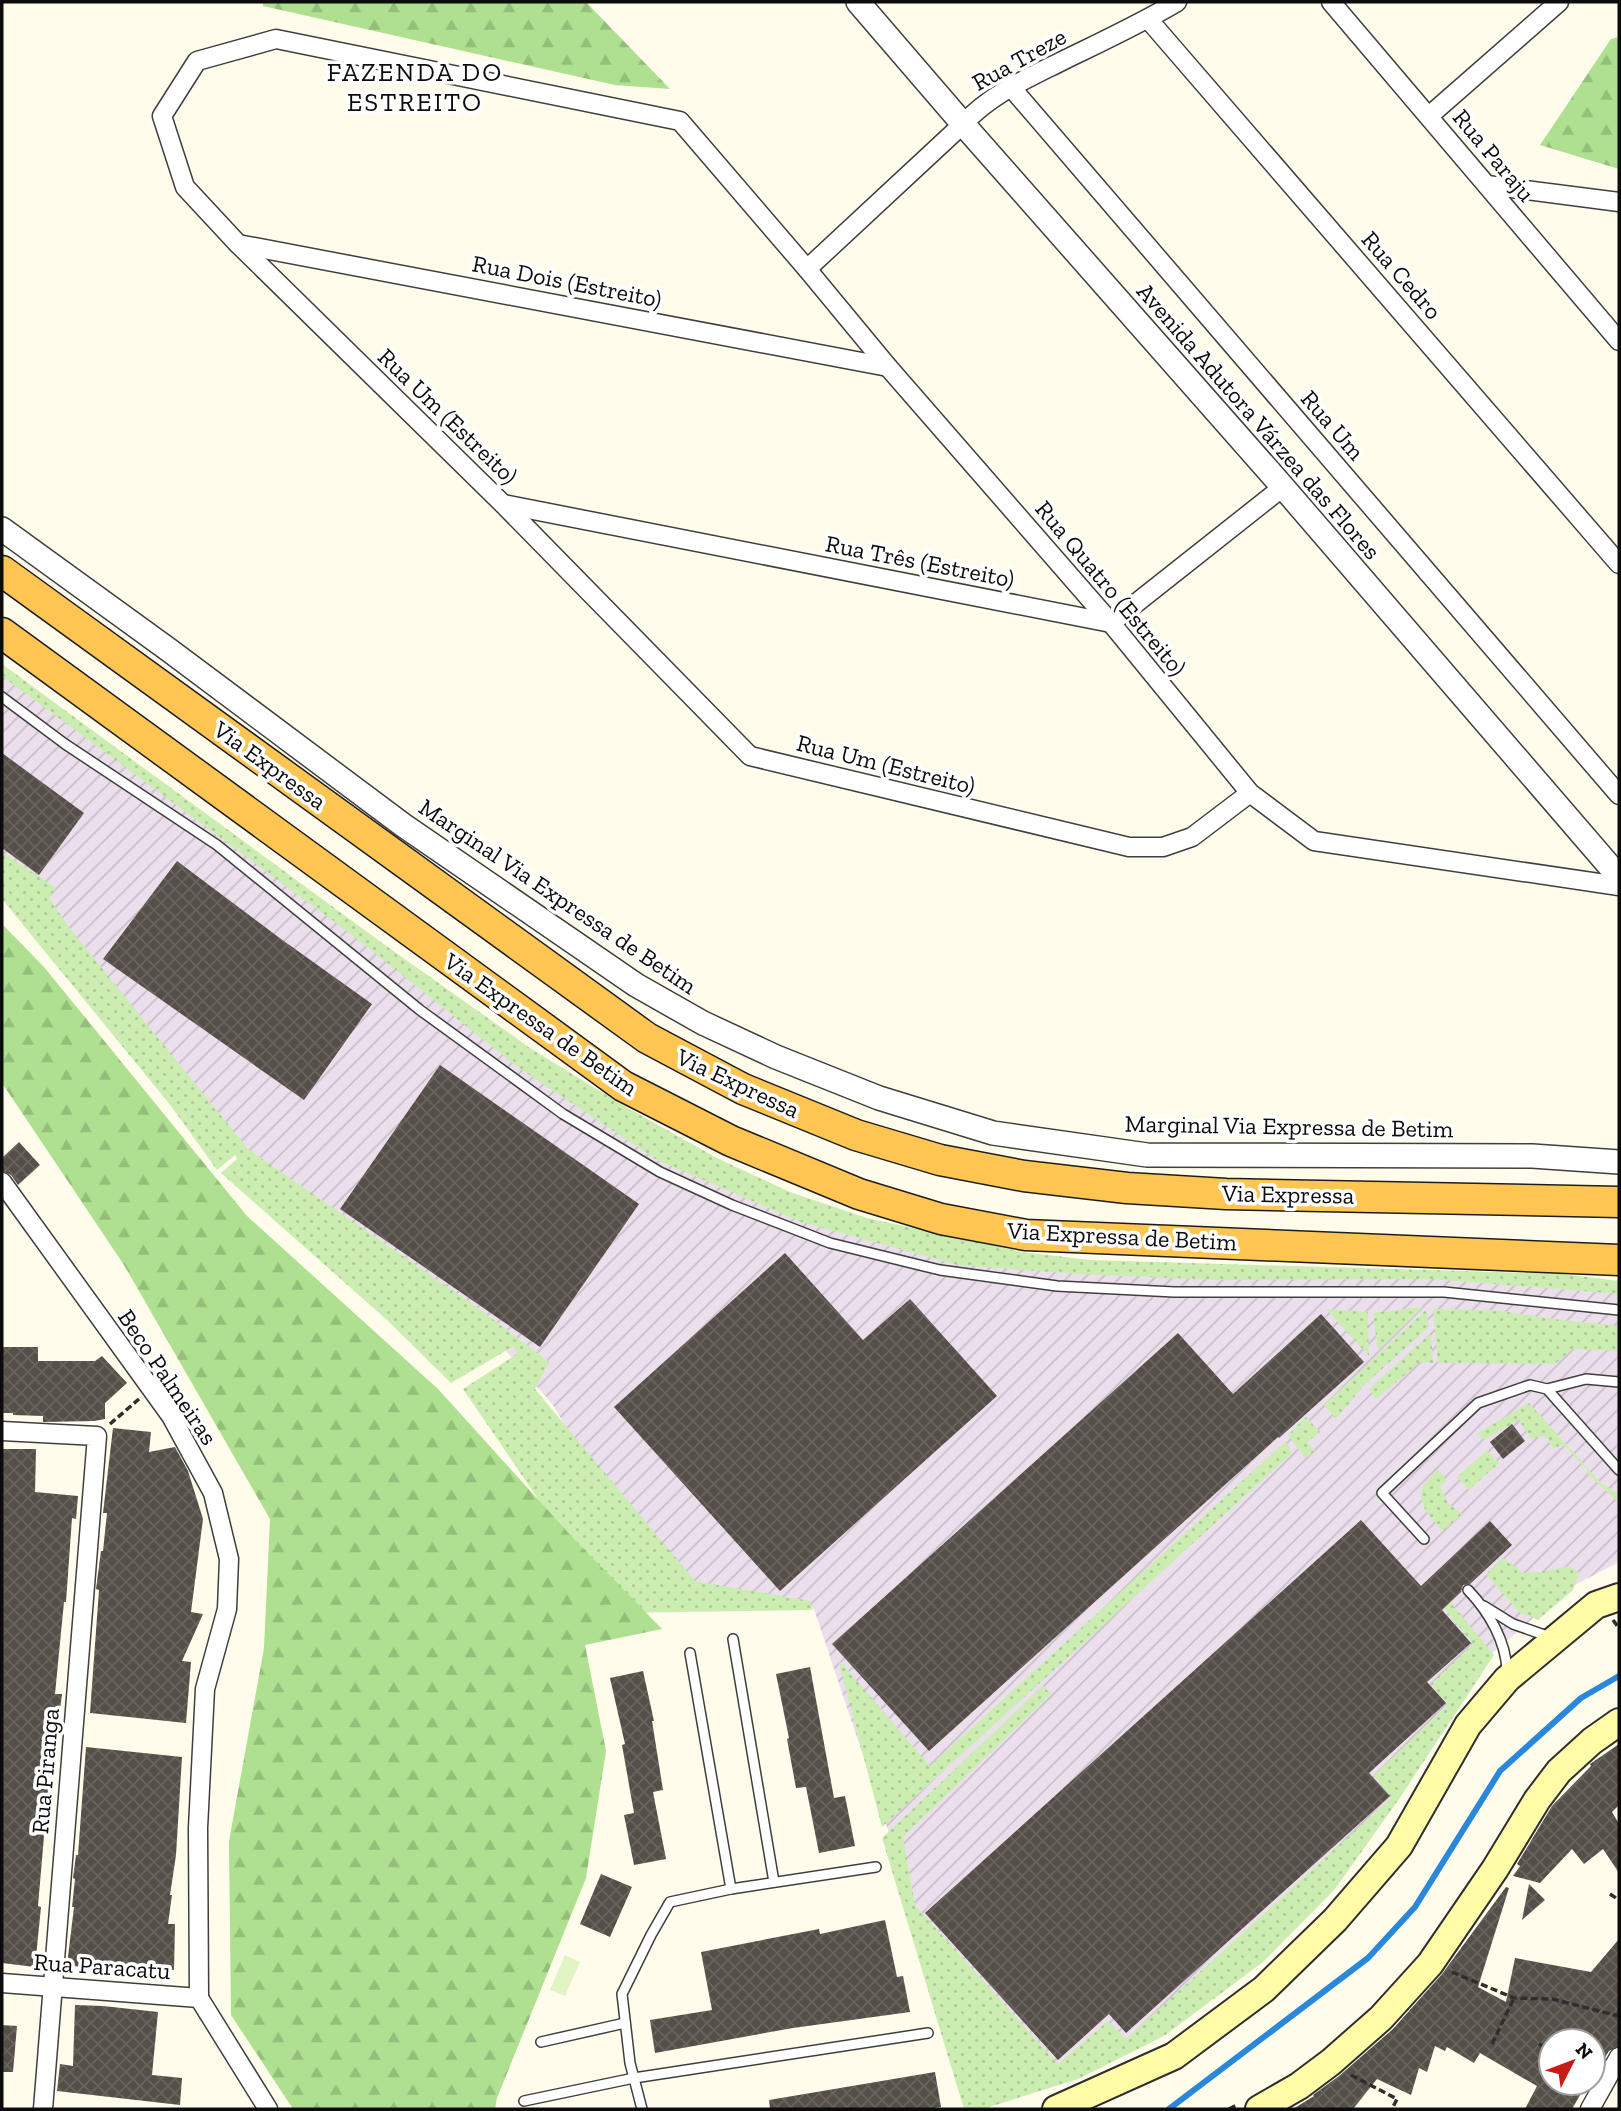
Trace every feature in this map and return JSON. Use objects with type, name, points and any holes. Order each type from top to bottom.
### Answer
[{"type":"highway","name":"Via Expressa","points":[[2,571],[647,1038],[743,1089],[856,1135],[940,1160],[1024,1176],[1127,1188],[1226,1194],[1619,1202]]},
{"type":"highway","name":"Via Expressa de Betim","points":[[2,633],[623,1086],[731,1141],[859,1194],[941,1219],[1026,1235],[1619,1260]]},
{"type":"main road","points":[[1056,2109],[1174,2056],[1273,1980],[1335,1920],[1399,1846],[1468,1725],[1507,1679],[1596,1605],[1619,1597]]},
{"type":"main road","points":[[1250,2106],[1299,2086],[1381,2018],[1430,1964],[1495,1869],[1537,1800],[1559,1771],[1592,1741],[1619,1722]]},
{"type":"street","name":"Avenida Adutora Várzea das Flores","points":[[858,2],[1283,487],[1619,877]]},
{"type":"street","name":"Rua Treze","points":[[807,269],[978,108],[1010,86],[1148,19],[1177,2]]},
{"type":"street","name":"Rua Paraju","points":[[1331,2],[1619,341]]},
{"type":"street","points":[[1429,116],[1559,2]]},
{"type":"street","name":"Rua Cedro","points":[[1148,19],[1619,564]]},
{"type":"street","name":"Rua Um (Estreito)","points":[[680,121],[276,39],[197,61],[162,116],[185,187],[238,244],[503,504],[750,756],[1129,847],[1163,847],[1192,836],[1250,793]]},
{"type":"street","name":"Rua Um","points":[[1010,86],[1619,795]]},
{"type":"street","name":"Rua Quatro (Estreito)","points":[[680,121],[888,368],[1111,623],[1250,793],[1314,841],[1619,886]]},
{"type":"street","points":[[1487,185],[1619,202]]},
{"type":"street","name":"Rua Dois (Estreito)","points":[[238,244],[888,368]]},
{"type":"street","points":[[1111,623],[1283,487]]},
{"type":"street","name":"Rua Três (Estreito)","points":[[503,504],[1111,623]]},
{"type":"street","name":"Marginal Via Expressa de Betim","points":[[2,529],[403,825],[636,985],[703,1023],[776,1057],[879,1098],[993,1133],[1147,1155],[1532,1156],[1619,1162]]},
{"type":"street","name":"Beco Palmeiras","points":[[2,1182],[171,1416],[213,1493],[229,1559],[227,1609],[205,1689],[198,1828],[199,1998]]},
{"type":"street","points":[[2,1432],[97,1436]]},
{"type":"street","name":"Rua Piranga","points":[[43,2109],[97,1436]]},
{"type":"street","name":"Rua Paracatu","points":[[2,1983],[199,1998]]},
{"type":"street","points":[[199,1998],[268,2109]]},
{"type":"street","points":[[1590,2109],[1619,2057]]},
{"type":"lane","points":[[2,696],[65,744],[217,845],[420,1010],[564,1114],[660,1172],[732,1205],[830,1243],[940,1270],[1057,1286],[1174,1292],[1444,1292],[1619,1310]]},
{"type":"lane","points":[[1424,1539],[1382,1493],[1478,1403],[1530,1385],[1547,1389],[1586,1379],[1619,1382]]},
{"type":"lane","points":[[1547,1389],[1619,1470]]},
{"type":"lane","points":[[1468,1590],[1482,1605],[1499,1637],[1506,1655],[1507,1679]]},
{"type":"lane","points":[[1482,1605],[1513,1624],[1556,1639]]},
{"type":"lane","points":[[733,1639],[774,1882]]},
{"type":"lane","points":[[690,1653],[731,1889]]},
{"type":"lane","points":[[642,2109],[634,2078],[622,1994],[670,1902],[731,1889],[876,1867]]},
{"type":"lane","points":[[541,2042],[625,2023]]},
{"type":"lane","points":[[524,2101],[634,2078],[928,2033]]},
{"type":"path","points":[[97,1436],[150,1388]]},
{"type":"path","points":[[1610,1894],[1619,1900]]},
{"type":"path","points":[[1430,1964],[1514,1997],[1552,1999],[1619,2015]]},
{"type":"path","points":[[1492,2044],[1514,1997]]},
{"type":"path","points":[[1331,2062],[1362,2082],[1397,2099],[1392,2109]]},
{"type":"path","points":[[1229,2109],[1250,2106]]},
{"type":"shaded area","points":[[2,670],[521,1049],[708,1162],[857,1222],[1045,1262],[1434,1274],[1619,1289],[1619,1562],[1567,1589],[1489,1656],[1393,1799],[1159,2027],[969,2109],[888,1830],[814,1609],[661,1587],[553,1405],[479,1320],[242,1159],[2,875]]},
{"type":"green space","points":[[263,2],[586,2],[670,89],[615,85],[263,6]]},
{"type":"green space","points":[[1619,37],[1619,169],[1540,145],[1611,39]]},
{"type":"green space","points":[[2,664],[530,1048],[626,1107],[717,1158],[790,1192],[867,1218],[1023,1252],[1090,1260],[1563,1274],[1619,1281],[1619,1294],[1433,1279],[1218,1280],[958,1265],[801,1222],[657,1160],[519,1068],[352,935],[2,676]]},
{"type":"green space","points":[[2,852],[56,888],[49,898],[71,930],[248,1149],[478,1308],[549,1362],[535,1389],[695,1581],[810,1601],[812,1610],[616,1613],[463,1389],[517,1354],[514,1346],[451,1383],[387,1320],[221,1173],[237,1159],[235,1155],[217,1170],[171,1106],[2,899]]},
{"type":"green space","points":[[2,924],[44,967],[247,1216],[438,1389],[573,1538],[662,1629],[585,1645],[606,1751],[586,1878],[497,2098],[495,2109],[293,2109],[231,2015],[229,1841],[264,1648],[270,1519],[124,1265],[2,1083]]},
{"type":"green space","points":[[1423,1307],[1378,1351],[1373,1313]]},
{"type":"green space","points":[[1326,1309],[1368,1312],[1369,1356]]},
{"type":"green space","points":[[1433,1309],[1493,1310],[1619,1326],[1619,1351],[1573,1349],[1555,1364],[1438,1363]]},
{"type":"green space","points":[[1426,1310],[1429,1327],[1364,1385],[1336,1419],[1324,1405]]},
{"type":"green space","points":[[1431,1333],[1433,1363],[1420,1362],[1376,1399],[1369,1389]]},
{"type":"green space","points":[[1529,1403],[1602,1484],[1619,1494],[1619,1503],[1587,1473],[1563,1444],[1554,1449],[1545,1436],[1531,1439],[1519,1420],[1484,1440],[1478,1433]]},
{"type":"green space","points":[[1306,1417],[1320,1432],[1307,1442],[1315,1451],[1305,1458],[1288,1435]]},
{"type":"green space","points":[[1286,1441],[1292,1453],[882,1827],[838,1659],[930,1766]]},
{"type":"green space","points":[[1487,1450],[1499,1463],[1469,1490],[1457,1477]]},
{"type":"green space","points":[[1438,1469],[1447,1481],[1440,1486],[1448,1503],[1462,1514],[1443,1531],[1426,1511],[1421,1500],[1423,1487]]},
{"type":"green space","points":[[1503,1558],[1524,1573],[1569,1566],[1579,1573],[1573,1590],[1538,1620],[1519,1612],[1486,1574]]},
{"type":"green space","points":[[1450,1602],[1494,1655],[1399,1799],[1335,1889],[1263,1962],[1164,2036],[1078,2079],[983,2109],[964,2109],[882,1838],[1043,1686],[1051,1694],[903,1837],[915,1905],[1058,2064],[1108,2021],[1126,2039],[1391,1798],[1374,1775],[1448,1705],[1431,1684],[1473,1644],[1444,1608]]},
{"type":"green space","points":[[565,1955],[580,1962],[565,1996],[550,1990]]},
{"type":"building","points":[[2,753],[84,813],[39,875],[2,848]]},
{"type":"building","points":[[177,861],[372,1004],[304,1100],[103,959]]},
{"type":"building","points":[[440,1065],[639,1204],[540,1347],[340,1209]]},
{"type":"building","points":[[19,1142],[40,1165],[18,1185],[11,1175],[2,1171],[2,1158]]},
{"type":"building","points":[[785,1253],[863,1340],[910,1299],[997,1396],[780,1591],[614,1407]]},
{"type":"building","points":[[1321,1314],[1364,1362],[929,1751],[832,1644],[1178,1333],[1233,1394]]},
{"type":"building","points":[[2,1347],[38,1347],[38,1361],[95,1361],[102,1356],[127,1383],[105,1403],[105,1419],[43,1422],[43,1416],[2,1413]]},
{"type":"building","points":[[1512,1424],[1525,1441],[1503,1459],[1490,1442]]},
{"type":"building","points":[[113,1428],[151,1432],[149,1452],[175,1447],[188,1471],[203,1519],[191,1612],[203,1614],[182,1661],[191,1662],[186,1723],[90,1713],[99,1590],[96,1589],[103,1551],[107,1513],[103,1513]]},
{"type":"building","points":[[2,1449],[36,1449],[35,1492],[78,1496],[76,1519],[72,1518],[66,1602],[55,1694],[62,1694],[58,1727],[54,1726],[51,1755],[35,1967],[2,1963]]},
{"type":"building","points":[[1361,1520],[1421,1586],[1490,1521],[1512,1545],[1470,1584],[1463,1585],[1461,1592],[1442,1610],[1471,1643],[1427,1682],[1446,1703],[1369,1773],[1390,1796],[1126,2033],[1109,2014],[1058,2060],[925,1913]]},
{"type":"building","points":[[810,1667],[834,1798],[845,1796],[855,1846],[819,1853],[806,1787],[796,1788],[776,1674]]},
{"type":"building","points":[[643,1671],[654,1721],[663,1790],[653,1792],[666,1859],[634,1865],[624,1815],[634,1813],[622,1745],[625,1744],[610,1678]]},
{"type":"building","points":[[1619,1744],[1619,1805],[1612,1812],[1619,1824],[1619,1873],[1603,1849],[1584,1864],[1572,1849],[1540,1883],[1513,1876],[1520,1866],[1517,1864],[1552,1806],[1590,1764]]},
{"type":"building","points":[[86,1747],[182,1757],[176,1855],[168,1924],[175,1924],[174,1970],[101,1965],[101,1970],[67,1965]]},
{"type":"building","points":[[601,1874],[632,1887],[610,1937],[580,1924]]},
{"type":"building","points":[[1529,1884],[1545,1900],[1522,1920]]},
{"type":"building","points":[[1506,1887],[1509,1888],[1478,1987],[1506,2002],[1515,1958],[1591,1972],[1619,1939],[1619,2046],[1607,2054],[1607,2027],[1537,2027],[1537,2086],[1480,2053],[1474,2063],[1447,2047],[1445,2051],[1435,2046],[1427,2072],[1419,2068],[1411,2095],[1377,2079],[1353,2109],[1293,2109],[1339,2076],[1393,2029],[1442,1974]]},
{"type":"building","points":[[885,1920],[897,1977],[903,1976],[910,2012],[793,2028],[655,2053],[650,2020],[712,2010],[701,1952],[819,1929],[820,1934]]},
{"type":"building","points":[[75,2005],[158,2012],[152,2075],[182,2078],[180,2105],[57,2091],[60,2064],[73,2066]]},
{"type":"building","points":[[2,2025],[17,2026],[13,2072],[2,2072]]},
{"type":"building","points":[[935,2072],[941,2107],[770,2109],[769,2100]]},
{"type":"building","points":[[1537,2086],[1537,2097],[1579,2097],[1572,2109],[1525,2109]]},
{"type":"waterway","points":[[1169,2109],[1368,1958],[1415,1907],[1500,1771],[1581,1698],[1619,1676]]},
{"type":"district","name":"FAZENDA DO ESTREITO","points":[[415,87]]}]
